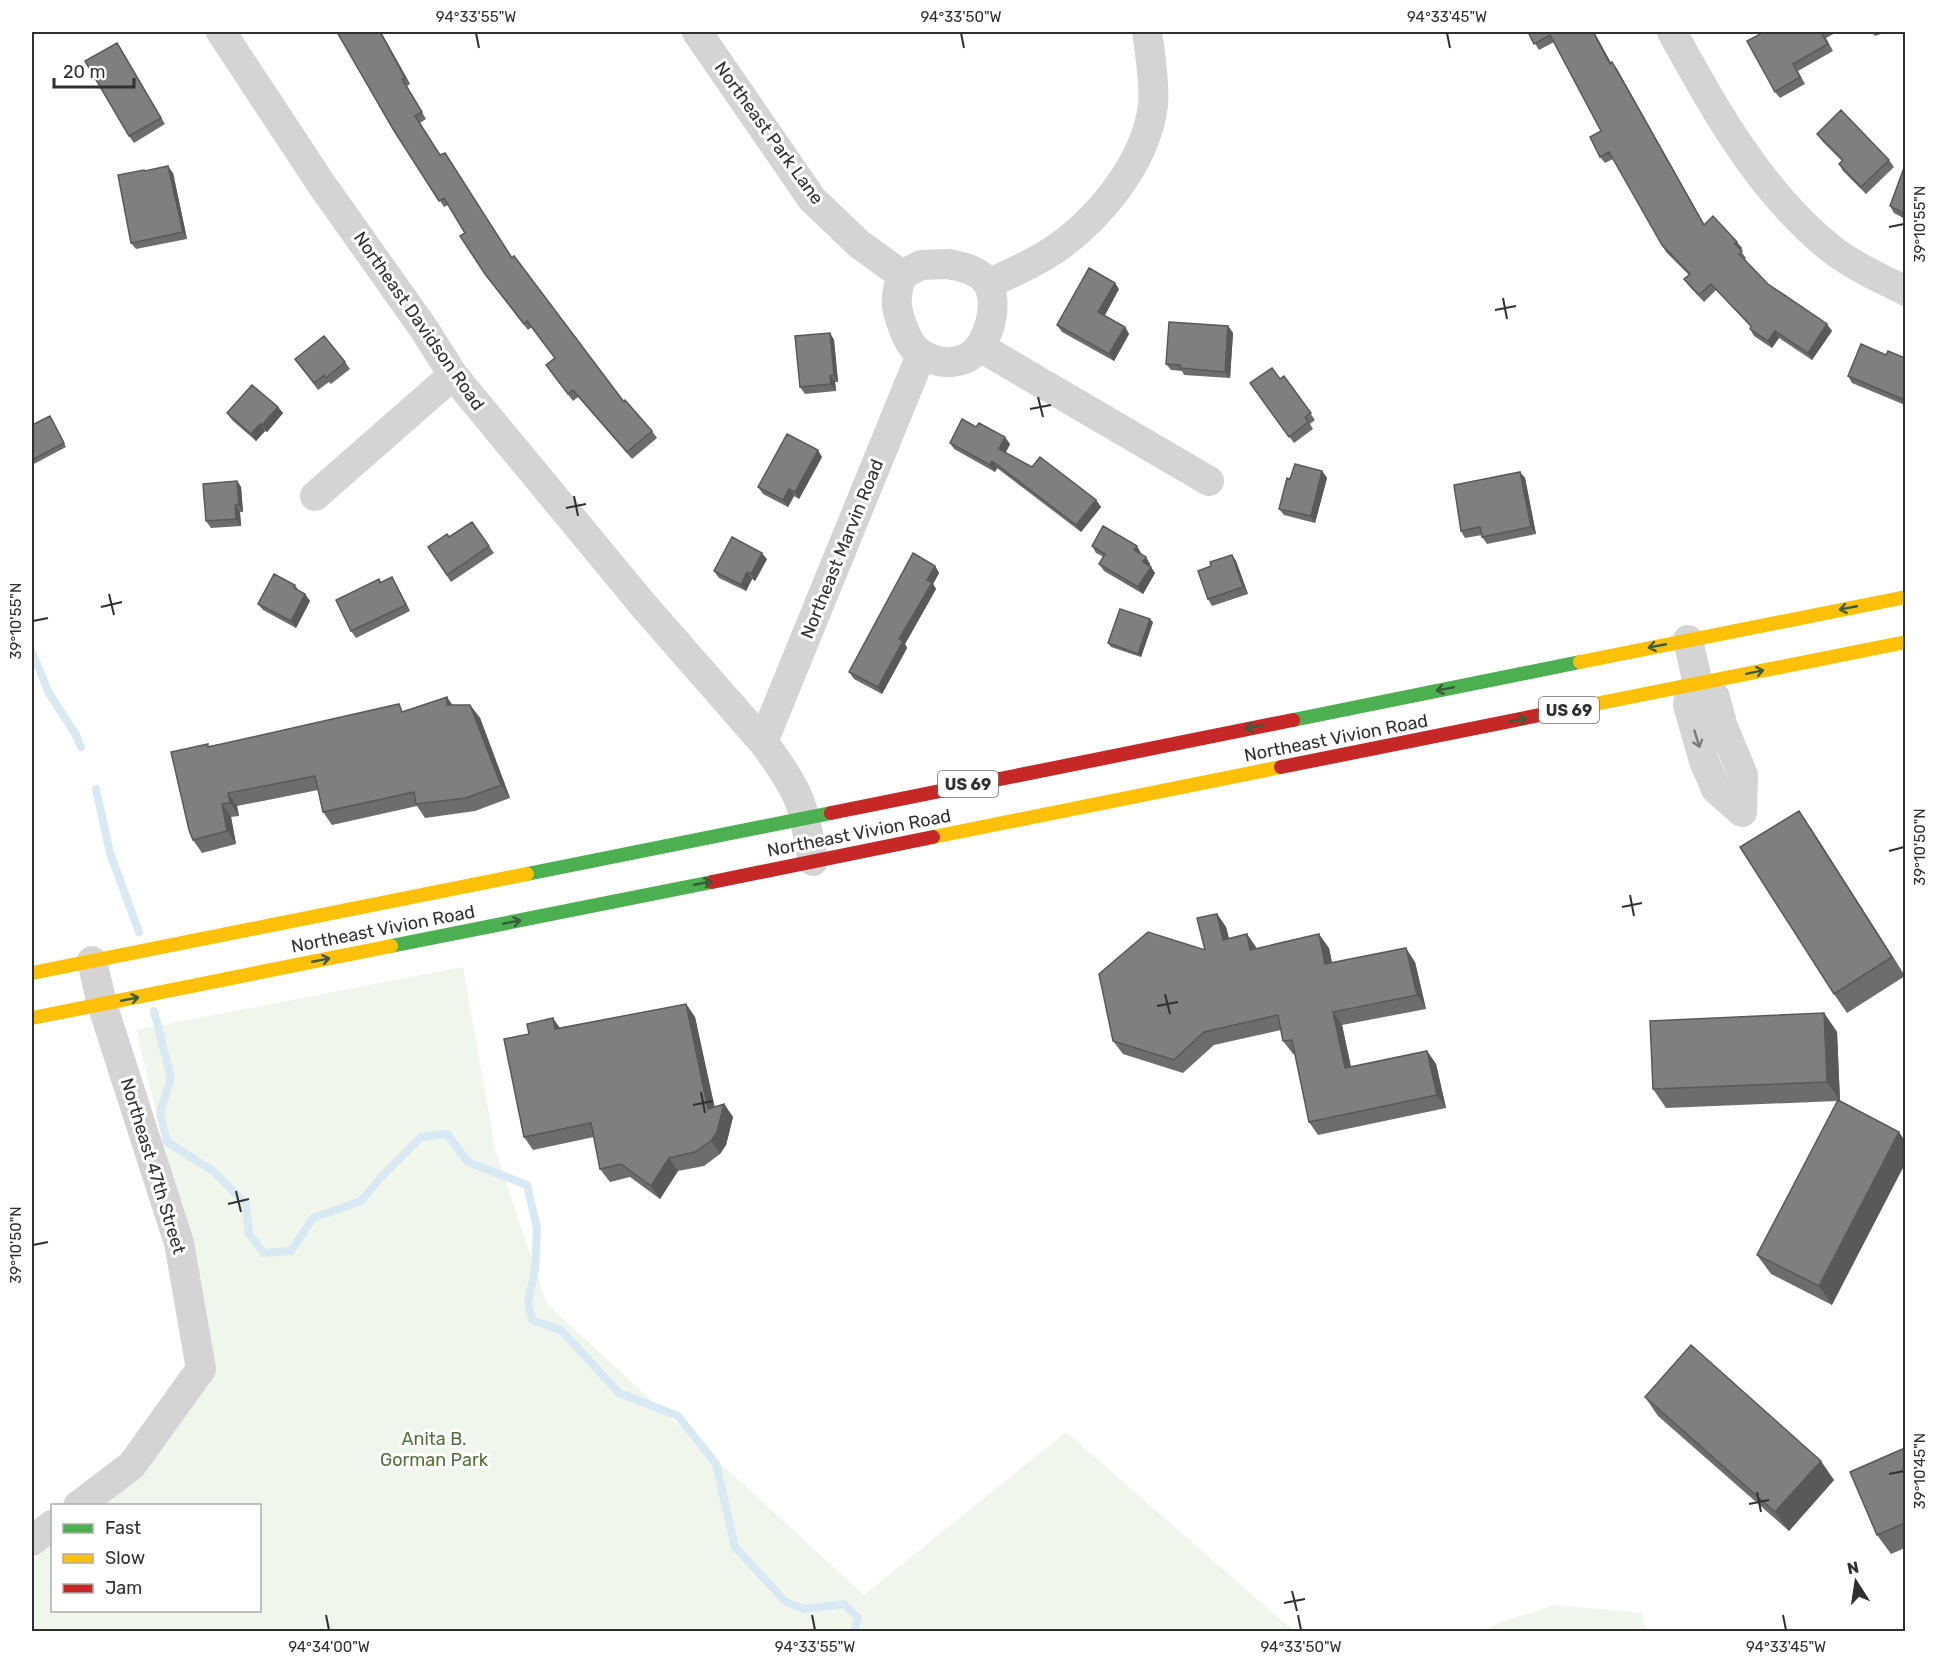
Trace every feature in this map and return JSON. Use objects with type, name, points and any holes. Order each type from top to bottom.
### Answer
[{"type":"main road","name":"Northeast Vivion Road","points":[[32,973],[1905,597]]},
{"type":"main road","name":"Northeast Vivion Road","points":[[32,1018],[1905,642]]},
{"type":"main road","points":[[1457,704],[1478,682]]},
{"type":"main road","points":[[1440,736],[1446,719]]},
{"type":"street","name":"Northeast Davidson Road","points":[[221,32],[453,375],[644,606],[763,742],[780,765],[796,795],[804,817],[813,861]]},
{"type":"street","name":"Northeast Park Lane","points":[[697,32],[812,199],[859,244],[902,275]]},
{"type":"street","points":[[988,284],[1046,255],[1073,235],[1120,184],[1138,154],[1150,120],[1153,103],[1147,32]]},
{"type":"street","points":[[1672,32],[1718,116],[1770,189],[1792,215],[1831,249],[1850,262],[1905,291]]},
{"type":"street","points":[[948,264],[973,270],[988,284],[993,313],[980,347],[971,356],[958,361],[938,362],[921,355],[910,345],[897,308],[896,294],[902,275],[921,265],[948,264]]},
{"type":"street","points":[[980,347],[1209,482]]},
{"type":"street","name":"Northeast Marvin Road","points":[[763,742],[921,355]]},
{"type":"street","points":[[315,496],[453,375]]},
{"type":"street","points":[[1688,640],[1698,684]]},
{"type":"street","name":"Northeast 47th Street","points":[[81,1504],[132,1465],[201,1369],[179,1243],[102,1004],[92,961]]},
{"type":"street","points":[[32,1540],[51,1526]]},
{"type":"green space","name":"Anita B. Gorman Park","points":[[463,967],[495,1149],[547,1304],[864,1595],[1066,1432],[1294,1631],[32,1631],[32,1560],[51,1546],[51,1612],[261,1612],[261,1504],[79,1504],[201,1369],[170,1168],[136,1030]]},
{"type":"green space","points":[[1554,1605],[1642,1613],[1646,1631],[1485,1631],[1494,1625]]},
{"type":"building","points":[[337,32],[380,32],[405,78],[402,79],[422,112],[415,116],[440,155],[445,153],[512,258],[514,256],[624,402],[625,400],[652,431],[627,452],[573,390],[568,394],[546,365],[555,358],[527,321],[524,324],[485,274],[460,236],[465,233],[444,198],[439,201],[393,129]]},
{"type":"building","points":[[1528,32],[1593,32],[1704,225],[1713,216],[1737,242],[1735,244],[1742,251],[1739,254],[1768,284],[1827,324],[1808,353],[1775,331],[1768,341],[1750,329],[1751,326],[1711,284],[1699,295],[1684,279],[1690,274],[1662,245],[1609,152],[1600,157],[1590,137],[1601,131],[1550,35],[1534,44]]},
{"type":"building","points":[[1764,32],[1821,32],[1828,44],[1793,64],[1800,77],[1775,92],[1747,41]]},
{"type":"building","points":[[117,43],[161,118],[129,136],[85,61]]},
{"type":"building","points":[[1841,110],[1889,160],[1861,187],[1839,164],[1843,160],[1817,134]]},
{"type":"building","points":[[1905,165],[1905,214],[1890,206]]},
{"type":"building","points":[[168,166],[183,232],[131,243],[118,175]]},
{"type":"building","points":[[1089,268],[1115,283],[1098,312],[1125,327],[1109,354],[1057,325]]},
{"type":"building","points":[[1169,322],[1228,326],[1225,372],[1180,368],[1180,365],[1166,364]]},
{"type":"building","points":[[830,333],[834,375],[830,376],[831,384],[800,387],[795,336]]},
{"type":"building","points":[[324,336],[345,362],[326,378],[324,375],[314,383],[295,359]]},
{"type":"building","points":[[1861,344],[1886,355],[1888,351],[1905,358],[1905,400],[1848,376]]},
{"type":"building","points":[[1272,368],[1280,379],[1284,376],[1311,413],[1305,417],[1308,422],[1289,437],[1250,383]]},
{"type":"building","points":[[252,385],[278,407],[251,434],[227,413]]},
{"type":"building","points":[[50,416],[64,443],[32,460],[32,425]]},
{"type":"building","points":[[962,419],[976,427],[979,423],[1005,437],[999,449],[1032,467],[1040,457],[1096,500],[1076,525],[992,461],[990,465],[950,443]]},
{"type":"building","points":[[787,434],[818,450],[795,492],[789,489],[783,500],[758,487]]},
{"type":"building","points":[[1295,464],[1322,471],[1311,516],[1279,509],[1287,478],[1290,479]]},
{"type":"building","points":[[1520,472],[1531,527],[1482,537],[1480,527],[1461,531],[1454,485]]},
{"type":"building","points":[[237,481],[239,505],[235,505],[236,519],[206,521],[203,484]]},
{"type":"building","points":[[472,522],[489,546],[447,575],[428,547],[447,534],[449,537]]},
{"type":"building","points":[[1103,526],[1137,546],[1134,550],[1146,557],[1143,562],[1151,567],[1138,587],[1099,564],[1105,554],[1092,546]]},
{"type":"building","points":[[732,537],[762,553],[751,574],[747,572],[741,585],[714,571]]},
{"type":"building","points":[[913,553],[935,566],[927,580],[932,583],[899,639],[903,641],[878,687],[849,672]]},
{"type":"building","points":[[1232,555],[1243,587],[1208,599],[1198,571],[1211,566],[1210,562]]},
{"type":"building","points":[[274,574],[295,585],[294,588],[305,594],[291,621],[258,604]]},
{"type":"building","points":[[392,577],[406,605],[351,631],[336,600],[379,579],[380,583]]},
{"type":"building","points":[[1120,609],[1150,619],[1138,654],[1108,643]]},
{"type":"building","points":[[447,697],[447,705],[470,705],[501,785],[466,798],[416,804],[414,792],[323,812],[315,776],[228,793],[230,803],[222,804],[227,831],[193,840],[171,752],[208,744],[208,747],[399,704],[402,712]]},
{"type":"building","points":[[1799,811],[1892,957],[1834,994],[1740,847]]},
{"type":"building","points":[[1217,914],[1223,940],[1247,934],[1250,950],[1319,934],[1325,964],[1406,948],[1417,995],[1333,1012],[1345,1068],[1427,1051],[1437,1095],[1309,1122],[1292,1040],[1283,1041],[1278,1015],[1204,1032],[1174,1060],[1113,1041],[1099,974],[1148,932],[1205,950],[1197,918]]},
{"type":"building","points":[[686,1004],[708,1109],[724,1104],[717,1132],[711,1141],[695,1152],[669,1158],[651,1186],[621,1164],[600,1169],[591,1123],[524,1137],[504,1039],[529,1034],[527,1024],[553,1018],[555,1029]]},
{"type":"building","points":[[1824,1013],[1827,1082],[1653,1089],[1650,1021]]},
{"type":"building","points":[[1838,1100],[1899,1132],[1819,1286],[1757,1255]]},
{"type":"building","points":[[1691,1345],[1821,1461],[1775,1512],[1645,1397]]},
{"type":"building","points":[[1905,1448],[1905,1523],[1877,1535],[1850,1472]]},
{"type":"waterway","points":[[32,652],[49,693],[76,735],[81,747]]},
{"type":"waterway","points":[[96,789],[110,853],[139,932]]},
{"type":"waterway","points":[[154,1011],[171,1078],[160,1113],[167,1142],[213,1171],[246,1204],[249,1234],[264,1253],[291,1251],[313,1218],[361,1201],[421,1137],[447,1134],[468,1162],[527,1185],[537,1228],[535,1270],[528,1302],[532,1320],[561,1330],[619,1393],[678,1416],[716,1464],[735,1547],[786,1602],[804,1609],[844,1604],[858,1618],[854,1632]]},
{"type":"traffic: fast","points":[[1293,720],[1580,662]]},
{"type":"traffic: fast","points":[[527,874],[831,813]]},
{"type":"traffic: fast","points":[[391,946],[712,882]]},
{"type":"traffic: slow","points":[[1580,662],[1906,597]]},
{"type":"traffic: slow","points":[[1570,709],[1906,642]]},
{"type":"traffic: slow","points":[[933,837],[1281,767]]},
{"type":"traffic: slow","points":[[32,973],[527,874]]},
{"type":"traffic: slow","points":[[32,1018],[391,946]]},
{"type":"traffic: jam","points":[[1281,767],[1570,709]]},
{"type":"traffic: jam","points":[[831,813],[1293,720]]},
{"type":"traffic: jam","points":[[712,882],[933,837]]}]
